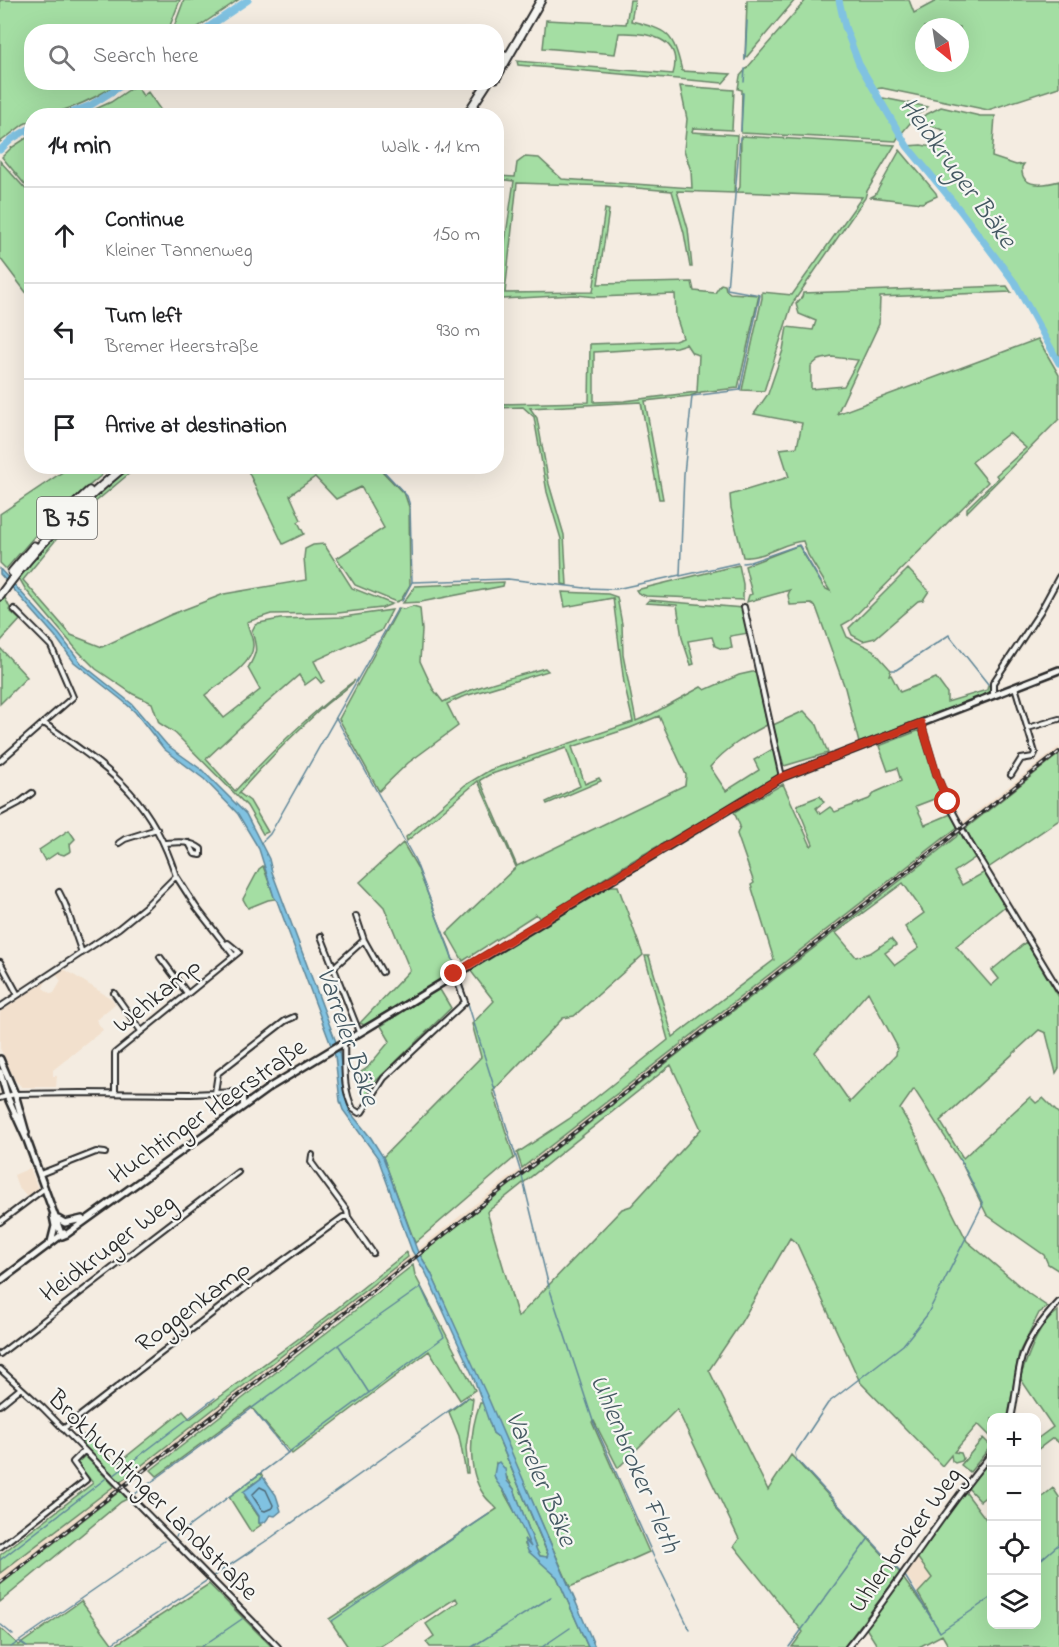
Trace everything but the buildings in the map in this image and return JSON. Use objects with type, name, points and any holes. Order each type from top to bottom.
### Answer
[{"type":"highway","points":[[504,55],[535,0]]},
{"type":"highway","points":[[504,64],[540,0]]},
{"type":"highway","points":[[471,108],[483,90]]},
{"type":"highway","points":[[477,108],[489,90]]},
{"type":"highway","name":"B 75","points":[[3,589],[66,512],[109,474]]},
{"type":"highway","name":"B 75","points":[[14,574],[72,513],[116,474]]},
{"type":"main road","name":"Huchtinger Heerstraße","points":[[0,1281],[82,1219],[243,1106],[330,1049],[782,777],[1059,670]]},
{"type":"main road","points":[[0,1059],[15,1094],[27,1140]]},
{"type":"main road","points":[[0,1072],[7,1096],[27,1140],[52,1209],[55,1226],[51,1244]]},
{"type":"main road","name":"Huchtinger Heerstraße","points":[[62,1236],[68,1234],[107,1203]]},
{"type":"main road","points":[[52,1209],[62,1236]]},
{"type":"main road","points":[[57,1218],[65,1223],[82,1219]]},
{"type":"main road","points":[[55,1226],[62,1236]]},
{"type":"street","points":[[993,695],[993,683],[1040,612],[1059,577]]},
{"type":"street","points":[[744,607],[782,777]]},
{"type":"street","points":[[0,761],[73,698],[51,646],[14,609]]},
{"type":"street","points":[[1011,775],[1021,759],[1034,756],[1035,753],[1015,686]]},
{"type":"street","points":[[1028,728],[1059,719]]},
{"type":"street","points":[[0,1007],[119,928],[176,876],[157,829],[133,793],[111,771],[44,723]]},
{"type":"street","points":[[921,723],[937,776],[948,802],[968,840],[1059,990]]},
{"type":"street","points":[[0,813],[20,803],[32,792]]},
{"type":"street","points":[[119,843],[157,829]]},
{"type":"street","points":[[164,843],[189,843]]},
{"type":"street","name":"Wehkamp","points":[[115,1093],[115,1053],[234,956],[196,907],[176,876]]},
{"type":"street","points":[[58,892],[65,904],[82,953]]},
{"type":"street","points":[[356,916],[364,940],[382,972]]},
{"type":"street","points":[[321,936],[359,1032]]},
{"type":"street","points":[[333,968],[364,940]]},
{"type":"street","points":[[160,957],[187,993]]},
{"type":"street","points":[[0,962],[18,995]]},
{"type":"street","points":[[344,1041],[343,1064],[348,1095],[353,1109],[359,1113],[362,1112],[384,1078],[465,1002],[457,973]]},
{"type":"street","points":[[114,993],[141,1030]]},
{"type":"street","points":[[215,1093],[218,1073],[285,1021],[294,1017]]},
{"type":"street","points":[[0,1098],[15,1094],[237,1092],[242,1094],[243,1106]]},
{"type":"street","points":[[40,1174],[96,1152],[105,1154]]},
{"type":"street","points":[[312,1155],[311,1162],[347,1211],[373,1254]]},
{"type":"street","name":"Heidkruger Weg","points":[[0,1353],[238,1172]]},
{"type":"street","points":[[0,1222],[45,1188]]},
{"type":"street","name":"Roggenkamp","points":[[63,1429],[245,1288],[343,1217],[348,1216]]},
{"type":"street","points":[[1012,1413],[1026,1347],[1035,1331],[1059,1302]]},
{"type":"street","name":"Brokhuchtinger Landstraße","points":[[0,1369],[63,1429],[278,1647]]},
{"type":"street","points":[[0,1405],[21,1388]]},
{"type":"street","points":[[0,1547],[86,1480],[73,1462],[84,1451]]},
{"type":"street","name":"Uhlenbroker Weg","points":[[848,1647],[987,1460]]},
{"type":"shaded area","points":[[1059,747],[1059,753],[0,1585],[0,1573],[119,1483]]},
{"type":"shaded area","points":[[64,969],[112,999],[115,1004],[96,1020],[103,1030],[53,1070],[53,1076],[57,1076],[56,1087],[22,1087],[15,1080],[0,1048],[0,1012],[46,981],[43,988],[51,994],[54,993],[61,981],[56,974]]},
{"type":"shaded area","points":[[30,1168],[38,1189],[27,1197],[18,1187],[14,1175]]},
{"type":"shaded area","points":[[917,1557],[932,1579],[918,1593],[906,1575]]},
{"type":"green space","points":[[0,0],[180,0],[171,24],[24,24],[24,90],[107,90],[68,108],[24,108],[24,124],[0,142]]},
{"type":"green space","points":[[184,0],[238,0],[202,24],[175,24]]},
{"type":"green space","points":[[630,0],[635,0],[631,21],[661,30],[667,35],[672,40],[682,71],[731,74],[723,83],[518,65],[517,61],[673,74],[675,62],[673,52],[660,39],[651,36],[619,33],[615,54],[543,48],[546,20],[626,24]]},
{"type":"green space","points":[[747,0],[795,0],[745,59]]},
{"type":"green space","points":[[806,0],[837,0],[844,28],[858,63],[899,136],[896,141],[741,133],[742,90],[738,89],[740,76]]},
{"type":"green space","points":[[839,0],[909,0],[914,13],[938,0],[1059,0],[1059,87],[988,110],[882,88],[874,89],[849,35]]},
{"type":"green space","points":[[680,86],[734,90],[732,130],[693,128],[692,132],[737,135],[734,193],[677,191],[688,229],[692,267],[690,267],[684,233],[672,191],[612,186],[517,183],[505,293],[593,292],[605,209],[609,210],[598,284],[692,282],[694,291],[715,293],[721,284],[725,285],[726,290],[730,293],[759,295],[738,388],[645,401],[663,499],[659,499],[641,402],[530,408],[537,418],[549,484],[564,535],[567,585],[562,584],[561,539],[547,492],[534,417],[523,407],[504,408],[504,404],[589,402],[590,344],[675,341],[683,338],[676,316],[675,294],[597,297],[575,295],[504,299],[504,248],[514,181],[504,180],[504,176],[515,177],[517,163],[525,157],[539,158],[562,179],[692,188],[691,171],[684,150],[687,119]],"holes":[[[686,344],[692,353],[699,355],[697,392],[624,401],[594,402],[594,352],[676,347]]]},
{"type":"green space","points":[[129,90],[139,90],[143,96],[148,92],[159,108],[98,108]]},
{"type":"green space","points":[[883,98],[928,107],[916,116],[901,134],[882,102]]},
{"type":"green space","points":[[941,107],[980,116],[995,116],[992,157],[1016,165],[1024,164],[1022,174],[1025,179],[1034,184],[1059,181],[1059,362],[1015,282],[907,146],[921,145],[938,148],[943,130],[918,122],[919,118]]},
{"type":"green space","points":[[741,136],[895,145],[865,198],[792,304],[764,391],[742,390],[762,292],[792,295],[862,197],[737,192],[740,187]]},
{"type":"green space","points":[[24,140],[24,184],[2,157]]},
{"type":"green space","points":[[900,150],[937,196],[922,203],[871,197],[875,195]]},
{"type":"green space","points":[[0,161],[24,187],[24,290],[0,258]]},
{"type":"green space","points":[[1007,286],[1011,292],[880,297],[879,324],[837,414],[1038,339],[1059,375],[1059,419],[967,512],[967,508],[998,478],[996,475],[1026,448],[1009,433],[972,462],[988,482],[851,620],[842,625],[847,637],[873,650],[891,670],[889,675],[900,692],[936,678],[947,693],[947,702],[987,690],[988,685],[990,686],[989,695],[859,743],[845,688],[816,607],[811,604],[790,605],[788,595],[790,590],[747,602],[749,595],[752,594],[745,566],[797,546],[824,588],[830,591],[808,555],[803,541],[751,557],[743,557],[731,508],[730,495],[789,477],[780,449],[797,447],[802,423],[754,414],[768,394],[783,350],[787,327],[813,330],[816,321],[799,314],[796,304],[803,293]],"holes":[[[832,357],[858,360],[844,386],[811,389],[811,366],[818,360]]]},
{"type":"green space","points":[[60,474],[103,474],[47,522],[6,569],[0,563],[0,514]]},
{"type":"green space","points":[[121,474],[129,474],[68,525],[23,580],[71,635],[102,647],[170,615],[224,594],[306,580],[305,549],[313,545],[324,544],[352,588],[392,604],[382,608],[338,613],[271,614],[247,622],[253,645],[248,660],[235,673],[205,695],[224,718],[260,690],[248,668],[256,650],[252,631],[259,623],[280,619],[343,617],[392,610],[381,631],[314,661],[324,681],[321,683],[316,677],[305,685],[299,675],[206,759],[235,791],[292,732],[355,680],[290,738],[239,793],[250,801],[268,832],[263,834],[247,806],[175,733],[159,723],[152,703],[133,694],[96,669],[77,650],[26,590],[19,578],[44,547],[99,492]]},
{"type":"green space","points":[[249,474],[385,474],[405,495],[409,507],[410,585],[401,600],[396,602],[355,585],[337,558],[384,528],[361,487],[336,499],[315,477],[290,495],[301,520],[298,522],[304,534],[283,544]]},
{"type":"green space","points":[[739,565],[743,584],[743,600],[646,596],[636,590]]},
{"type":"green space","points":[[908,569],[929,591],[923,600],[918,601],[875,638],[863,641],[852,635],[849,628]]},
{"type":"green space","points":[[504,582],[503,586],[421,602],[403,603],[415,586]]},
{"type":"green space","points":[[562,592],[608,594],[617,597],[622,624],[623,655],[636,721],[701,687],[705,690],[739,675],[757,671],[767,725],[737,743],[710,767],[726,791],[759,770],[754,760],[773,749],[779,776],[627,864],[540,919],[536,914],[463,961],[447,933],[516,867],[478,781],[407,841],[406,837],[465,785],[490,770],[633,722],[624,683],[613,598],[565,607]],"holes":[[[659,716],[686,775],[685,785],[517,866],[480,780],[566,748],[580,786],[546,802],[547,804],[601,781],[599,778],[585,784],[572,747]]]},
{"type":"green space","points":[[4,596],[9,610],[20,620],[0,642],[0,601]]},
{"type":"green space","points":[[649,600],[743,608],[749,633],[730,636],[732,648],[722,649],[715,646],[712,637],[688,641],[694,664],[691,665],[682,638],[677,605],[646,603]]},
{"type":"green space","points":[[413,606],[420,608],[422,630],[420,661],[433,689],[443,702],[506,679],[545,668],[548,671],[462,697],[447,704],[458,726],[408,763],[379,791],[339,719],[399,608]]},
{"type":"green space","points":[[0,648],[27,677],[0,704]]},
{"type":"green space","points":[[804,711],[817,725],[828,753],[784,766],[773,725]]},
{"type":"green space","points":[[920,730],[942,796],[916,806],[925,825],[951,814],[959,826],[522,1168],[517,1153],[569,1119],[668,1040],[645,956],[649,956],[673,1037],[774,960],[751,885],[754,883],[737,834],[740,826],[734,812],[783,784],[811,846],[813,844],[797,805],[820,796],[824,802],[816,808],[820,814],[830,807],[835,812],[869,799],[876,792],[901,781],[897,768],[888,771],[879,746]]},
{"type":"green space","points":[[1059,754],[1059,820],[988,868],[965,829]]},
{"type":"green space","points":[[69,830],[75,839],[70,844],[71,851],[64,855],[57,853],[45,861],[39,850]]},
{"type":"green space","points":[[961,830],[976,857],[954,872],[962,885],[985,872],[1005,906],[956,946],[991,986],[999,979],[992,970],[1026,942],[1059,997],[1059,1068],[1056,1073],[1046,1033],[1039,1030],[940,1121],[963,1158],[1030,1097],[1036,1103],[1043,1098],[1059,1114],[1059,1271],[1048,1264],[1044,1255],[987,1215],[960,1160],[914,1089],[900,1109],[917,1137],[967,1241],[1029,1294],[1048,1307],[1039,1313],[1019,1353],[1009,1413],[987,1413],[987,1433],[978,1424],[954,1452],[961,1453],[962,1461],[955,1463],[951,1455],[942,1466],[860,1382],[797,1244],[790,1238],[740,1324],[709,1370],[768,1490],[791,1455],[900,1573],[844,1647],[792,1647],[803,1632],[734,1546],[739,1539],[677,1409],[618,1468],[594,1421],[592,1422],[649,1552],[570,1587],[431,1273],[420,1255],[956,837]],"holes":[[[903,883],[924,913],[905,927],[919,948],[895,965],[885,953],[896,945],[891,939],[870,953],[856,957],[836,933]],[[868,992],[897,1046],[896,1055],[850,1102],[815,1052]],[[671,1065],[701,1129],[631,1206],[622,1209],[518,1317],[487,1212]]]},
{"type":"green space","points":[[403,843],[417,867],[456,971],[364,1025],[360,1023],[410,970],[384,907],[360,882]]},
{"type":"green space","points":[[263,866],[275,899],[248,908],[243,899],[259,869]]},
{"type":"green space","points":[[609,886],[618,886],[643,955],[574,1016],[563,1018],[493,1091],[514,1158],[415,1243],[383,1157],[481,1057],[472,1024],[494,1001],[470,970]]},
{"type":"green space","points":[[439,988],[451,1008],[374,1083],[366,1097],[362,1093],[358,1074],[367,1068],[390,1041],[381,1026]]},
{"type":"green space","points":[[407,1252],[408,1257],[119,1483],[82,1447],[83,1435],[118,1463],[183,1411],[190,1419],[310,1330]]},
{"type":"green space","points":[[413,1265],[415,1275],[475,1390],[460,1400],[429,1351],[292,1454],[251,1407],[157,1476],[151,1470]]},
{"type":"green space","points":[[1058,1311],[1059,1443],[1053,1438],[1041,1447],[1041,1436],[1053,1427],[1020,1378],[1039,1332]]},
{"type":"green space","points":[[469,1397],[473,1399],[466,1448],[468,1473],[466,1473],[459,1436],[449,1412]]},
{"type":"green space","points":[[480,1403],[484,1403],[493,1433],[498,1437],[548,1555],[547,1557],[540,1556],[537,1551],[514,1489],[496,1463],[501,1486],[522,1525],[531,1548],[525,1540],[525,1545],[557,1577],[588,1647],[430,1647],[426,1642],[434,1636],[426,1624],[458,1602],[456,1598],[379,1647],[348,1647],[329,1619],[497,1509],[485,1497],[478,1485],[472,1462],[472,1437]]},
{"type":"green space","points":[[983,1438],[987,1442],[987,1451],[970,1472],[961,1465]]},
{"type":"green space","points":[[85,1456],[114,1486],[0,1573],[0,1555],[93,1483],[77,1463]]},
{"type":"green space","points":[[987,1464],[987,1496],[980,1501],[967,1487]]},
{"type":"green space","points":[[261,1473],[263,1477],[249,1487],[245,1497],[259,1517],[261,1525],[251,1532],[229,1497]]},
{"type":"green space","points":[[1053,1488],[1059,1497],[1059,1647],[949,1647],[942,1635],[919,1647],[878,1647],[866,1628],[903,1578],[932,1618],[918,1593],[932,1578],[917,1557],[964,1490],[987,1521],[987,1629],[1041,1629],[1041,1498]]},
{"type":"green space","points":[[120,1491],[127,1499],[0,1602],[0,1585]]},
{"type":"green space","points":[[209,1584],[272,1647],[0,1647],[0,1628],[19,1645],[81,1601],[114,1646]]},
{"type":"water","points":[[0,569],[59,634],[82,664],[132,704],[167,745],[202,770],[246,814],[269,859],[339,1050],[350,1112],[383,1157],[417,1250],[431,1273],[489,1400],[595,1647],[588,1647],[557,1577],[528,1551],[524,1539],[531,1547],[507,1495],[496,1481],[494,1475],[496,1464],[499,1462],[505,1469],[507,1481],[514,1489],[537,1551],[540,1556],[547,1557],[548,1554],[498,1437],[493,1433],[473,1376],[426,1273],[412,1251],[378,1158],[343,1110],[335,1056],[274,897],[259,849],[238,814],[204,779],[164,749],[135,712],[74,662],[55,636],[0,574]]},
{"type":"water","points":[[263,1477],[276,1495],[281,1511],[275,1516],[270,1515],[265,1522],[259,1523],[259,1516],[243,1492]]},
{"type":"waterway","points":[[213,24],[248,0]]},
{"type":"waterway","name":"Heidkruger Bäke","points":[[839,0],[845,27],[859,64],[907,146],[959,209],[1015,283],[1059,363]]},
{"type":"waterway","points":[[745,60],[747,21]]},
{"type":"waterway","points":[[744,82],[745,69]]},
{"type":"waterway","points":[[83,108],[114,90]]},
{"type":"waterway","points":[[741,131],[743,93]]},
{"type":"waterway","points":[[0,150],[24,132]]},
{"type":"waterway","points":[[412,582],[508,579],[585,588],[616,589],[680,575],[684,474],[692,396],[740,390],[760,295],[727,289],[740,137]]},
{"type":"waterway","points":[[386,474],[407,496],[410,506],[412,582],[402,601]]},
{"type":"waterway","points":[[743,563],[799,545],[821,582]]},
{"type":"waterway","points":[[680,576],[738,563]]},
{"type":"waterway","points":[[261,843],[270,834],[398,608]]},
{"type":"waterway","points":[[892,670],[896,670],[949,635],[988,684]]},
{"type":"waterway","points":[[336,718],[415,860],[457,970]]},
{"type":"waterway","points":[[459,975],[522,1176],[549,1287]]},
{"type":"waterway","points":[[789,1647],[869,1538],[796,1459],[795,1453],[828,1403],[903,1345],[927,1315],[983,1204],[960,1159]]},
{"type":"waterway","points":[[135,1494],[421,1287],[444,1337],[176,1536]]},
{"type":"waterway","name":"Uhlenbroker Fleth","points":[[550,1290],[593,1421],[653,1555],[690,1630]]},
{"type":"waterway","points":[[339,1346],[369,1393]]},
{"type":"waterway","points":[[107,1647],[272,1537],[468,1397]]},
{"type":"waterway","points":[[113,1476],[215,1398]]},
{"type":"waterway","points":[[255,1412],[287,1452]]},
{"type":"waterway","points":[[0,1560],[105,1479]]},
{"type":"waterway","points":[[332,1621],[489,1514]]},
{"type":"waterway","points":[[870,1539],[901,1573]]},
{"type":"waterway","points":[[11,1647],[164,1541]]},
{"type":"waterway","points":[[1041,1560],[1059,1544]]},
{"type":"waterway","points":[[905,1576],[940,1632],[987,1600]]},
{"type":"waterway","points":[[472,1647],[551,1597]]},
{"type":"waterway","points":[[201,1647],[242,1619]]},
{"type":"waterway","points":[[0,1624],[13,1635]]},
{"type":"waterway","points":[[542,1647],[570,1628]]},
{"type":"waterway","points":[[20,1642],[27,1647]]},
{"type":"railway","points":[[0,1583],[1059,752]]},
{"type":"route","points":[[454,974],[782,777],[921,723],[937,776],[948,802]]},
{"type":"water label","name":"Varreler Bäke","points":[[349,1036]]},
{"type":"water label","name":"Varreler Bäke","points":[[542,1478]]}]
